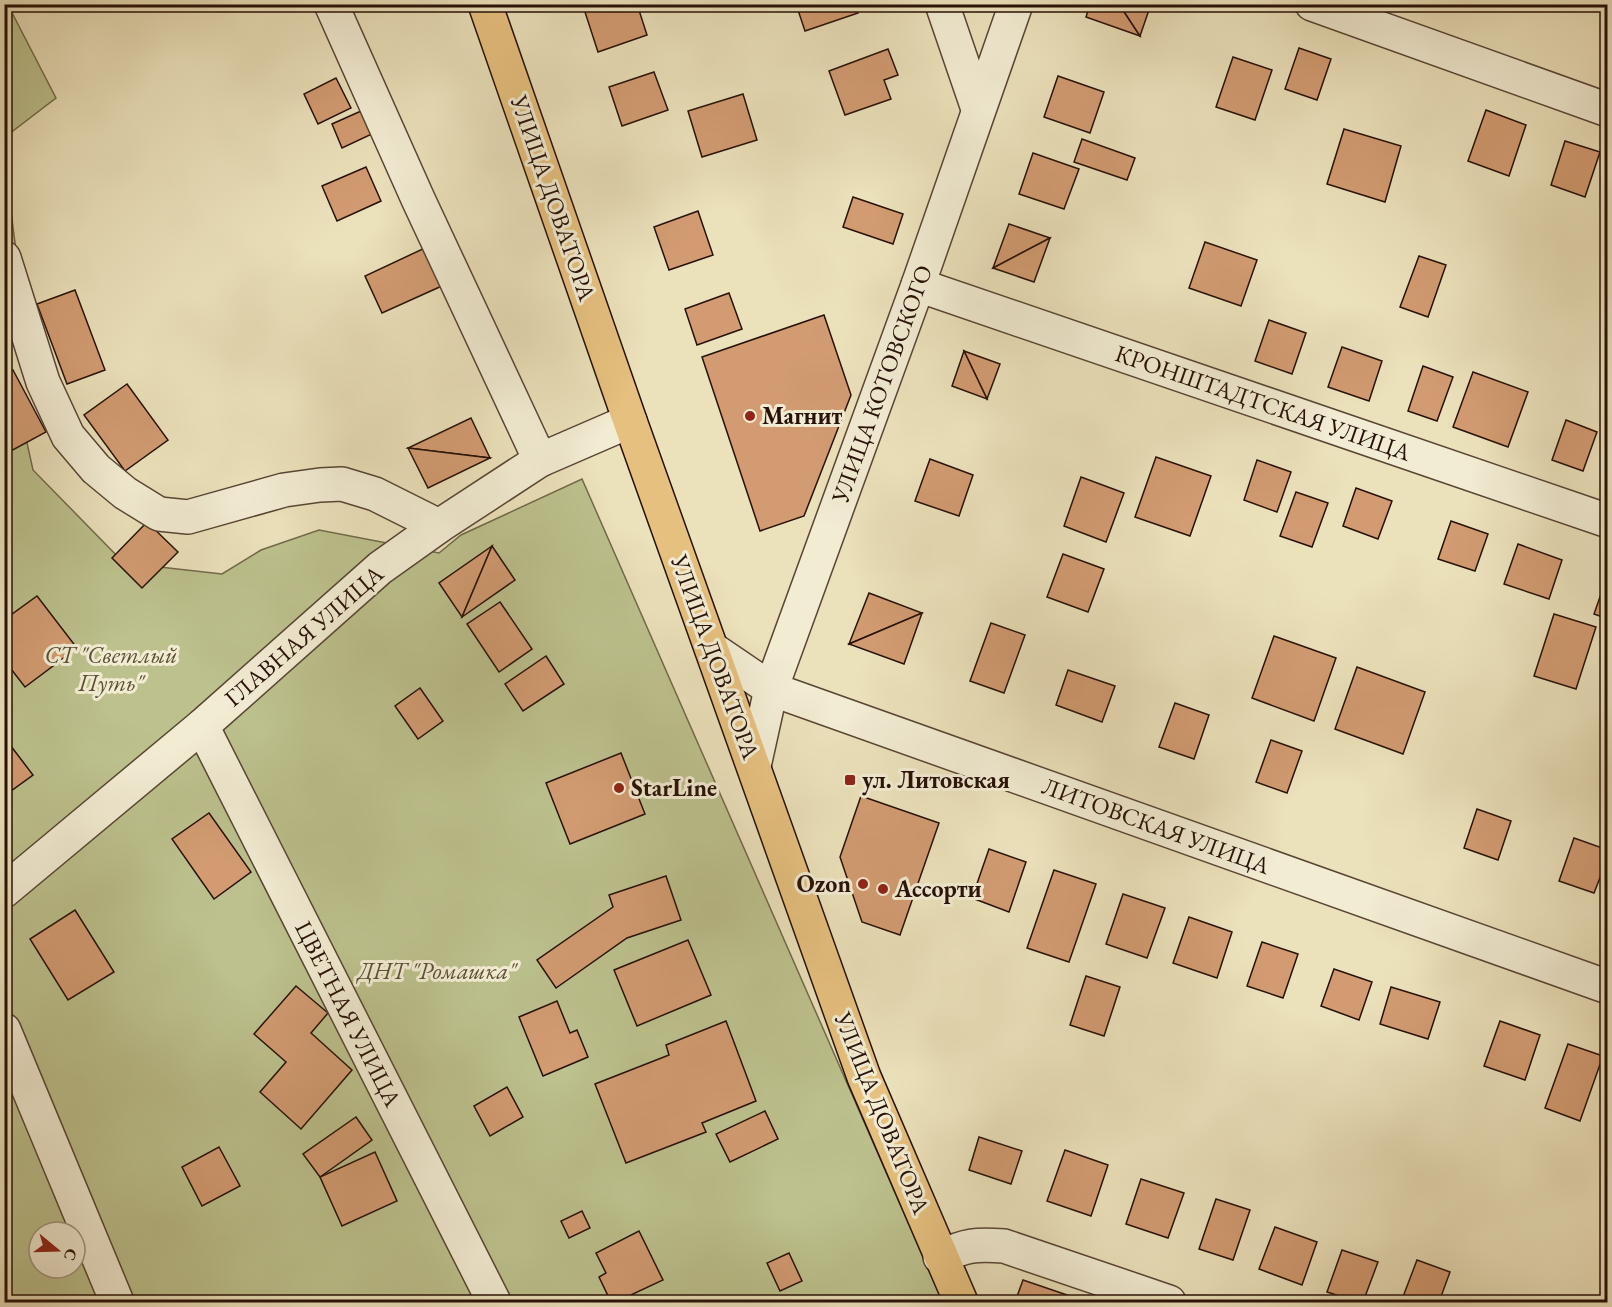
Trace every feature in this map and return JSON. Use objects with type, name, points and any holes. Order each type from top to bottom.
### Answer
[{"type":"main road","name":"УЛИЦА ДОВАТОРА","points":[[485,4],[630,421],[864,1077],[961,1302]]},
{"type":"street","points":[[331,4],[423,210],[540,460]]},
{"type":"street","points":[[942,4],[978,109]]},
{"type":"street","name":"УЛИЦА КОТОВСКОГО","points":[[754,766],[771,689],[918,285],[1016,4]]},
{"type":"street","points":[[1312,4],[1608,110]]},
{"type":"street","points":[[4,258],[43,382],[68,436],[96,469],[125,493],[159,514],[188,517],[284,490],[342,484],[375,494],[439,526]]},
{"type":"street","name":"КРОНШТАДТСКАЯ УЛИЦА","points":[[918,285],[1608,521]]},
{"type":"street","name":"ГЛАВНАЯ УЛИЦА","points":[[4,891],[202,726],[380,568],[439,526],[540,460],[630,421]]},
{"type":"street","name":"ЛИТОВСКАЯ УЛИЦА","points":[[712,649],[771,689],[1608,987]]},
{"type":"street","name":"ЦВЕТНАЯ УЛИЦА","points":[[202,726],[494,1302]]},
{"type":"street","points":[[4,1030],[117,1302]]},
{"type":"street","points":[[940,1257],[976,1244],[1004,1246],[1169,1302]]},
{"type":"green space","points":[[4,5],[8,5],[56,98],[5,137]]},
{"type":"green space","points":[[4,158],[17,258],[4,265]]},
{"type":"green space","name":"ДНТ \"Ромашка\"","points":[[4,339],[33,470],[124,563],[222,574],[261,550],[319,530],[439,553],[461,535],[582,479],[943,1302],[5,1302]]},
{"type":"building","points":[[587,4],[637,4],[647,35],[598,52],[583,6]]},
{"type":"building","points":[[796,4],[855,4],[858,13],[805,31]]},
{"type":"building","points":[[1090,4],[1119,4],[1140,36],[1086,17]]},
{"type":"building","points":[[1119,4],[1151,4],[1140,36]]},
{"type":"building","points":[[1299,48],[1331,59],[1317,100],[1285,89]]},
{"type":"building","points":[[888,49],[898,75],[884,80],[891,99],[845,115],[829,71]]},
{"type":"building","points":[[1233,57],[1272,70],[1255,120],[1216,107]]},
{"type":"building","points":[[654,72],[668,110],[622,126],[609,87]]},
{"type":"building","points":[[1058,76],[1104,92],[1090,133],[1044,117]]},
{"type":"building","points":[[336,78],[351,108],[318,124],[304,94]]},
{"type":"building","points":[[743,94],[757,140],[702,157],[688,111]]},
{"type":"building","points":[[1486,110],[1526,125],[1509,176],[1468,161]]},
{"type":"building","points":[[361,111],[372,134],[342,148],[332,124]]},
{"type":"building","points":[[1344,129],[1401,146],[1385,202],[1327,184]]},
{"type":"building","points":[[1082,139],[1135,158],[1127,180],[1074,162]]},
{"type":"building","points":[[1565,141],[1600,152],[1585,197],[1551,185]]},
{"type":"building","points":[[1033,153],[1079,169],[1064,209],[1019,194]]},
{"type":"building","points":[[366,167],[381,201],[337,221],[322,186]]},
{"type":"building","points":[[853,197],[903,214],[893,244],[843,227]]},
{"type":"building","points":[[698,211],[713,255],[669,270],[654,227]]},
{"type":"building","points":[[1009,224],[1050,238],[993,268]]},
{"type":"building","points":[[1050,238],[1034,282],[993,268]]},
{"type":"building","points":[[1205,242],[1257,260],[1241,306],[1189,288]]},
{"type":"building","points":[[427,247],[444,285],[382,313],[365,276]]},
{"type":"building","points":[[1419,256],[1446,265],[1428,317],[1400,307]]},
{"type":"building","points":[[75,290],[105,370],[67,384],[37,304]]},
{"type":"building","points":[[729,293],[742,329],[697,345],[685,309]]},
{"type":"building","points":[[824,315],[851,395],[804,516],[760,531],[702,357]]},
{"type":"building","points":[[1269,320],[1306,333],[1292,374],[1255,361]]},
{"type":"building","points":[[1342,347],[1382,361],[1369,401],[1328,387]]},
{"type":"building","points":[[964,351],[1000,364],[987,399]]},
{"type":"building","points":[[964,351],[987,399],[952,386]]},
{"type":"building","points":[[1423,366],[1453,377],[1437,421],[1408,411]]},
{"type":"building","points":[[13,370],[46,432],[9,452],[4,443],[4,375]]},
{"type":"building","points":[[1473,372],[1528,392],[1508,447],[1453,427]]},
{"type":"building","points":[[127,384],[168,440],[125,471],[84,415]]},
{"type":"building","points":[[471,418],[490,458],[408,448]]},
{"type":"building","points":[[1566,420],[1597,432],[1583,471],[1552,460]]},
{"type":"building","points":[[408,448],[490,458],[428,488]]},
{"type":"building","points":[[1156,457],[1211,476],[1190,536],[1135,517]]},
{"type":"building","points":[[930,459],[973,475],[959,516],[915,501]]},
{"type":"building","points":[[1257,460],[1291,472],[1277,512],[1244,500]]},
{"type":"building","points":[[1081,477],[1124,493],[1106,542],[1064,526]]},
{"type":"building","points":[[1356,488],[1392,501],[1378,539],[1343,526]]},
{"type":"building","points":[[1296,492],[1328,503],[1312,547],[1280,536]]},
{"type":"building","points":[[1451,521],[1488,534],[1475,571],[1438,559]]},
{"type":"building","points":[[147,522],[178,552],[142,588],[112,558]]},
{"type":"building","points":[[1518,544],[1562,560],[1549,599],[1504,584]]},
{"type":"building","points":[[492,546],[462,617],[439,583]]},
{"type":"building","points":[[492,546],[515,580],[462,617]]},
{"type":"building","points":[[1063,554],[1104,569],[1088,612],[1047,597]]},
{"type":"building","points":[[1608,574],[1608,619],[1594,614]]},
{"type":"building","points":[[869,593],[922,613],[849,644]]},
{"type":"building","points":[[37,596],[77,648],[25,687],[4,660],[4,620]]},
{"type":"building","points":[[500,602],[532,649],[499,672],[467,624]]},
{"type":"building","points":[[922,613],[904,664],[849,644]]},
{"type":"building","points":[[1554,614],[1596,627],[1576,689],[1534,676]]},
{"type":"building","points":[[991,623],[1025,635],[1004,693],[970,681]]},
{"type":"building","points":[[1274,636],[1336,658],[1314,721],[1252,698]]},
{"type":"building","points":[[546,656],[564,684],[523,711],[505,684]]},
{"type":"building","points":[[1357,667],[1425,692],[1403,754],[1335,729]]},
{"type":"building","points":[[1068,670],[1115,686],[1102,722],[1056,705]]},
{"type":"building","points":[[420,688],[443,721],[418,739],[395,706]]},
{"type":"building","points":[[1175,703],[1209,715],[1194,759],[1159,747]]},
{"type":"building","points":[[4,737],[33,775],[4,796]]},
{"type":"building","points":[[1271,740],[1302,751],[1287,793],[1256,782]]},
{"type":"building","points":[[621,753],[645,814],[570,844],[546,783]]},
{"type":"building","name":"Ассорти","points":[[861,796],[939,823],[900,935],[862,922],[840,857]]},
{"type":"building","points":[[1477,809],[1511,821],[1498,860],[1464,848]]},
{"type":"building","points":[[209,813],[251,872],[214,899],[172,839]]},
{"type":"building","points":[[1574,838],[1608,850],[1608,857],[1594,893],[1559,881]]},
{"type":"building","points":[[989,849],[1026,862],[1009,912],[972,898]]},
{"type":"building","points":[[1054,870],[1096,884],[1069,962],[1027,948]]},
{"type":"building","points":[[666,876],[681,920],[627,938],[556,988],[537,960],[613,907],[609,895]]},
{"type":"building","points":[[1123,894],[1165,908],[1147,958],[1106,944]]},
{"type":"building","points":[[75,910],[114,972],[68,1000],[30,939]]},
{"type":"building","points":[[1189,917],[1232,932],[1217,978],[1173,963]]},
{"type":"building","points":[[688,940],[711,995],[637,1026],[614,970]]},
{"type":"building","points":[[1262,942],[1298,954],[1283,998],[1247,986]]},
{"type":"building","points":[[1334,969],[1372,982],[1359,1020],[1321,1006]]},
{"type":"building","points":[[1086,976],[1120,987],[1104,1036],[1070,1025]]},
{"type":"building","points":[[296,986],[328,1013],[311,1033],[352,1070],[301,1129],[260,1092],[286,1062],[254,1034]]},
{"type":"building","points":[[1391,987],[1440,1002],[1428,1039],[1380,1024]]},
{"type":"building","points":[[557,1001],[570,1033],[577,1030],[588,1057],[543,1076],[519,1017]]},
{"type":"building","points":[[726,1021],[756,1101],[702,1123],[706,1132],[626,1163],[595,1084],[669,1055],[666,1045]]},
{"type":"building","points":[[1500,1021],[1540,1035],[1525,1080],[1484,1066]]},
{"type":"building","points":[[1568,1044],[1603,1056],[1580,1121],[1545,1108]]},
{"type":"building","points":[[507,1087],[523,1117],[490,1136],[474,1106]]},
{"type":"building","points":[[765,1111],[778,1139],[730,1162],[716,1134]]},
{"type":"building","points":[[356,1117],[372,1140],[320,1177],[303,1154]]},
{"type":"building","points":[[979,1137],[1022,1151],[1011,1184],[969,1170]]},
{"type":"building","points":[[219,1147],[240,1186],[202,1206],[182,1167]]},
{"type":"building","points":[[1065,1150],[1108,1165],[1091,1216],[1047,1201]]},
{"type":"building","points":[[375,1152],[397,1201],[342,1226],[320,1177]]},
{"type":"building","points":[[1141,1179],[1184,1193],[1168,1238],[1126,1224]]},
{"type":"building","points":[[1216,1199],[1250,1210],[1233,1260],[1199,1249]]},
{"type":"building","points":[[582,1211],[590,1228],[569,1238],[561,1221]]},
{"type":"building","points":[[1275,1227],[1317,1242],[1302,1285],[1259,1269]]},
{"type":"building","points":[[639,1231],[663,1280],[616,1302],[611,1302],[599,1277],[606,1273],[596,1253]]},
{"type":"building","points":[[1342,1250],[1378,1262],[1363,1302],[1327,1292]]},
{"type":"building","points":[[789,1253],[802,1281],[780,1291],[767,1263]]},
{"type":"building","points":[[1417,1260],[1450,1272],[1439,1302],[1401,1302]]},
{"type":"building","points":[[1023,1280],[1070,1296],[1067,1302],[1015,1302]]},
{"type":"building","points":[[399,1297],[401,1302],[385,1302]]},
{"type":"building","points":[[677,1297],[680,1302],[665,1302]]},
{"type":"place","name":"Магнит","points":[[750,416]]},
{"type":"place","name":"ул. Литовская","points":[[850,780]]},
{"type":"place","name":"StarLine","points":[[619,788]]},
{"type":"place","name":"Ozon","points":[[863,884]]},
{"type":"place","name":"Ассорти","points":[[883,889]]},
{"type":"park label","name":"СТ \"Светлый Путь\"","points":[[111,669]]}]
